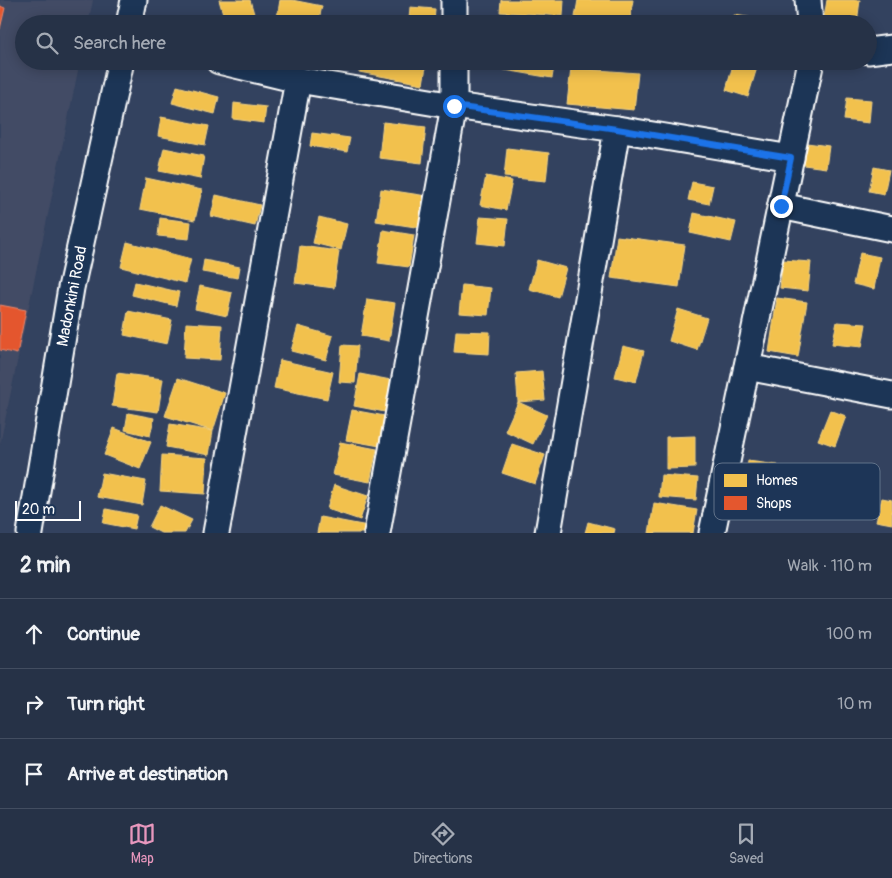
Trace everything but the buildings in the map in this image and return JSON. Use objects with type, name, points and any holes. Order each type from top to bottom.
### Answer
[{"type":"street","points":[[131,15],[134,0]]},
{"type":"street","points":[[454,0],[454,15]]},
{"type":"street","points":[[808,0],[809,15]]},
{"type":"street","points":[[877,50],[892,48]]},
{"type":"street","name":"Madonkini Road","points":[[30,533],[71,288],[119,70]]},
{"type":"street","points":[[256,70],[298,80],[454,106],[617,129],[791,158]]},
{"type":"street","points":[[377,533],[454,106],[454,70]]},
{"type":"street","points":[[729,463],[747,367],[809,70]]},
{"type":"street","points":[[216,533],[298,80]]},
{"type":"street","points":[[548,533],[617,129]]},
{"type":"street","points":[[781,206],[892,229]]},
{"type":"street","points":[[747,367],[892,395]]},
{"type":"shaded area","points":[[0,0],[93,0],[90,15],[15,15],[15,70],[78,70],[0,444]]},
{"type":"route","points":[[454,106],[617,129],[791,158],[781,206]]}]
